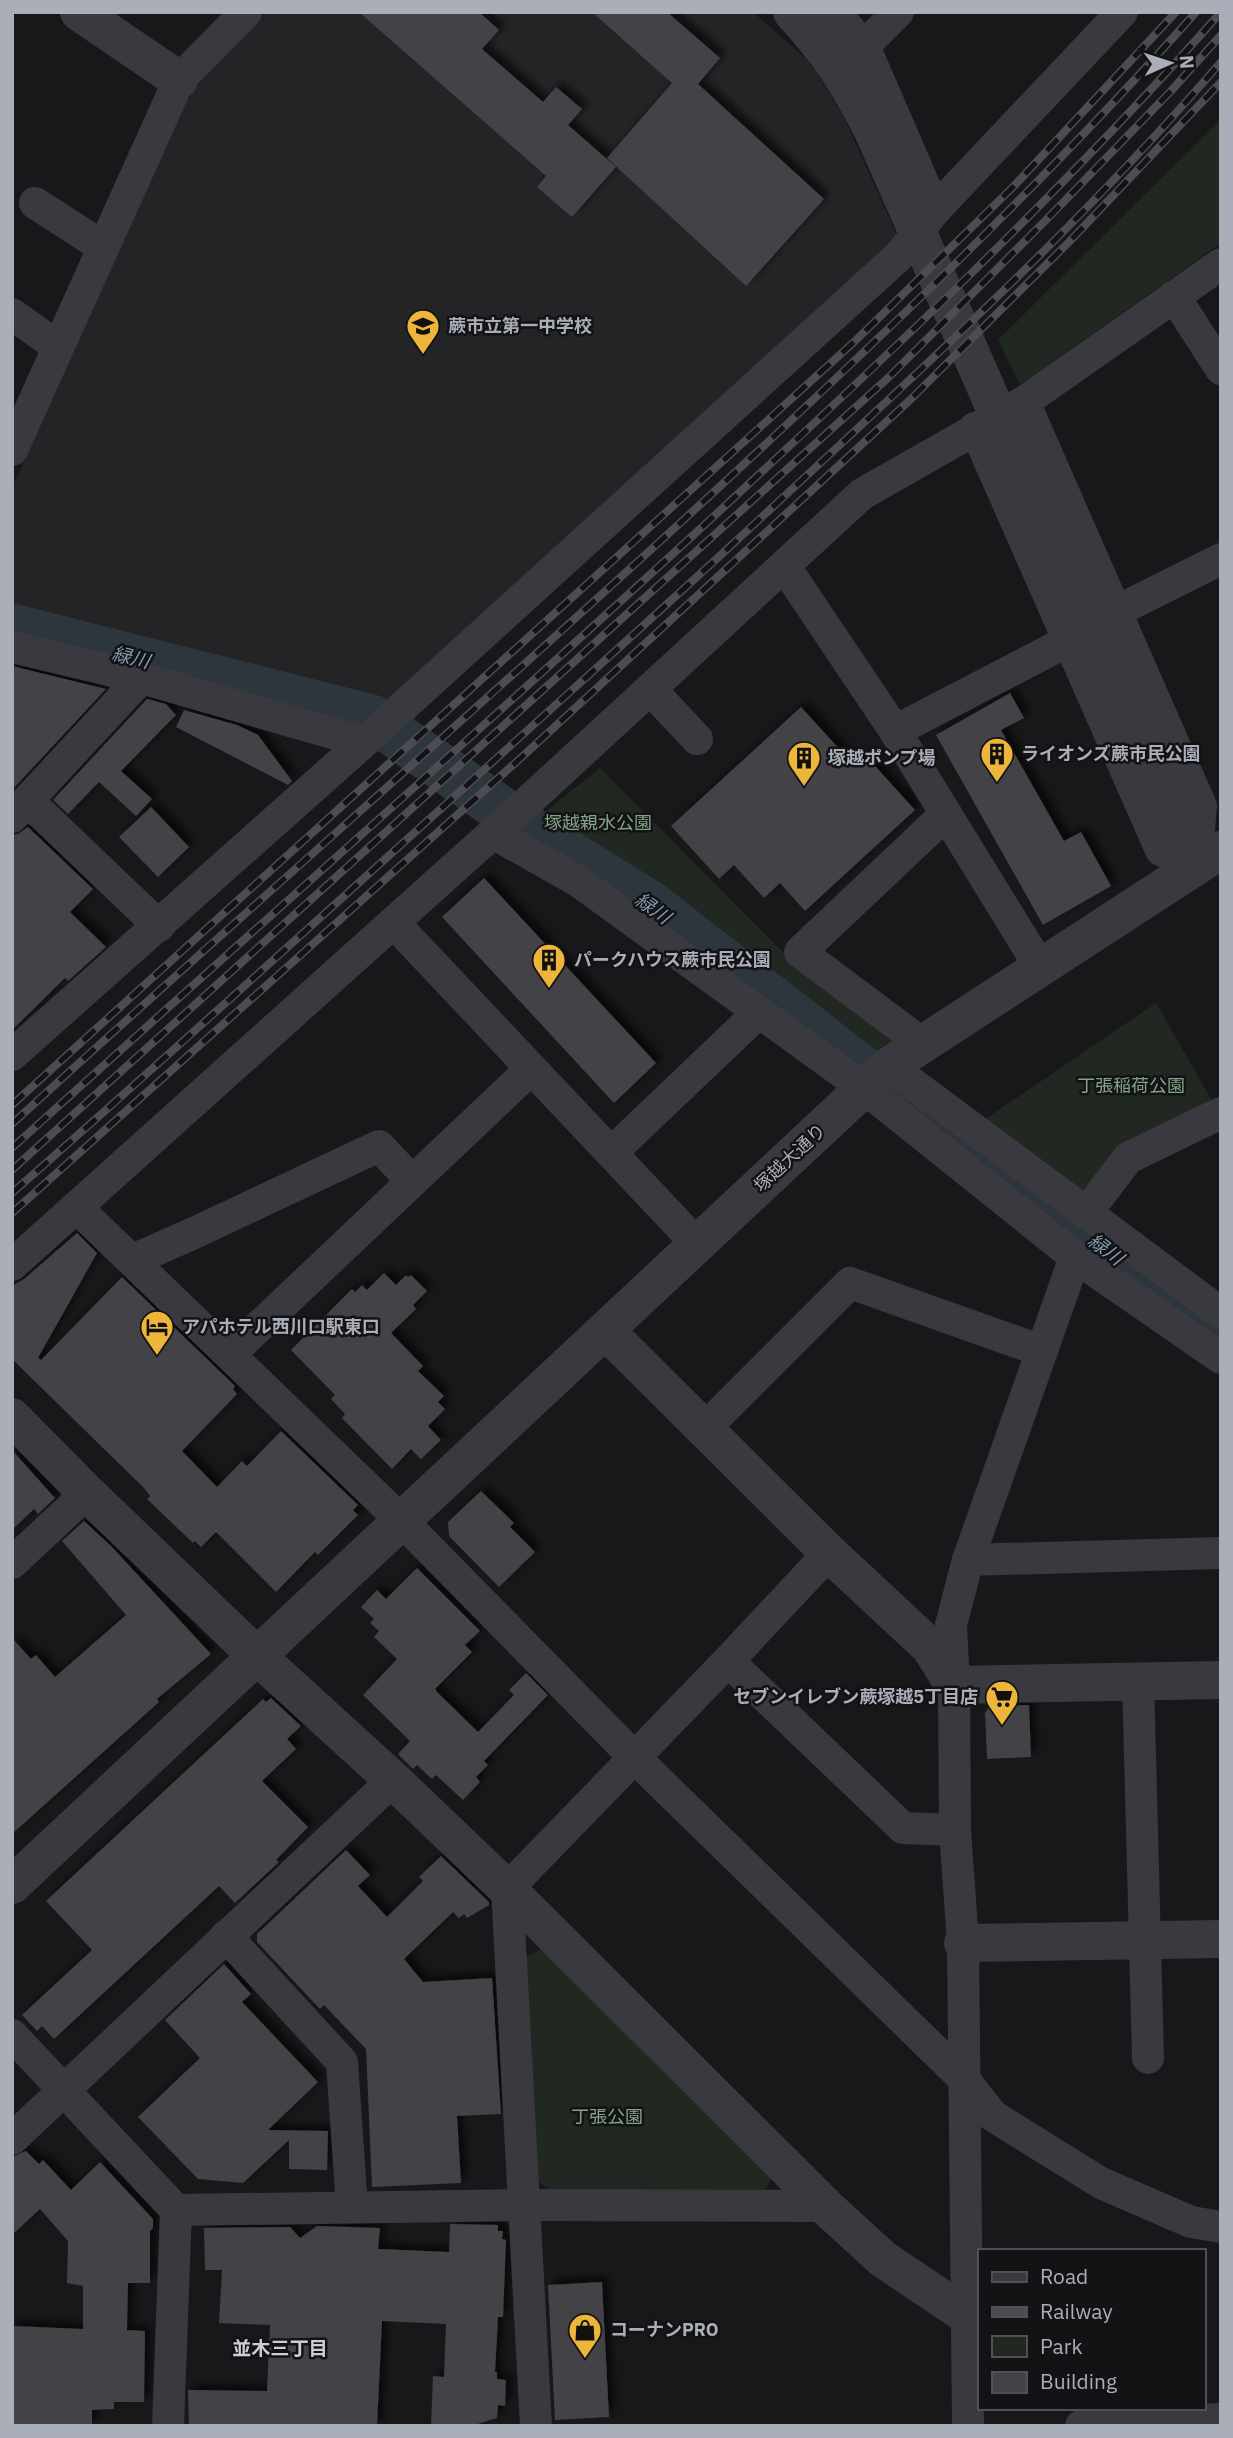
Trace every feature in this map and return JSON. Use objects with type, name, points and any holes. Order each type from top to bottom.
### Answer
[{"type":"street","points":[[79,12],[179,80]]},
{"type":"street","points":[[12,450],[179,80],[246,12]]},
{"type":"street","points":[[792,12],[820,42],[847,81],[874,133],[1179,828],[1213,858]]},
{"type":"street","points":[[834,12],[864,46],[935,210]]},
{"type":"street","points":[[864,46],[898,12]]},
{"type":"street","points":[[12,1055],[159,926],[899,256],[935,210],[1122,12]]},
{"type":"street","points":[[35,204],[103,247]]},
{"type":"street","points":[[12,1265],[651,690],[862,494],[1024,402],[1221,264]]},
{"type":"street","points":[[1174,296],[1221,369]]},
{"type":"street","points":[[12,314],[58,347]]},
{"type":"street","points":[[1024,402],[1201,806],[1213,858]]},
{"type":"street","points":[[975,428],[1161,850],[1213,858]]},
{"type":"street","points":[[1115,612],[1221,559]]},
{"type":"street","points":[[785,566],[895,731],[1040,967]]},
{"type":"street","points":[[895,731],[1068,641]]},
{"type":"street","points":[[12,647],[141,678],[364,741]]},
{"type":"street","points":[[141,678],[20,809],[159,926]]},
{"type":"street","points":[[651,690],[697,739]]},
{"type":"street","points":[[923,1044],[800,952],[946,814]]},
{"type":"street","points":[[494,832],[578,881],[758,1013],[876,1077],[1087,1212],[1221,1313]]},
{"type":"street","name":"塚越大通り","points":[[12,1885],[876,1077],[1040,967],[1213,858]]},
{"type":"street","points":[[394,923],[698,1245]]},
{"type":"street","points":[[611,1153],[758,1013]]},
{"type":"street","points":[[230,1354],[531,1069]]},
{"type":"street","points":[[876,1077],[1075,1257],[1221,1358]]},
{"type":"street","points":[[1087,1212],[1128,1158],[1221,1112]]},
{"type":"street","points":[[133,1260],[379,1146],[412,1181]]},
{"type":"street","points":[[76,1207],[403,1522],[635,1758],[964,2079],[992,2116],[1101,2183],[1191,2222],[1221,2227]]},
{"type":"street","points":[[968,2426],[974,2320],[964,2079],[963,1943],[955,1830],[951,1625],[968,1560],[1075,1257]]},
{"type":"street","points":[[704,1429],[849,1283],[1042,1351]]},
{"type":"street","points":[[606,1331],[829,1553],[930,1647],[954,1685]]},
{"type":"street","points":[[12,1417],[257,1657],[393,1780],[507,1889],[825,2206],[883,2259],[974,2320]]},
{"type":"street","points":[[12,1563],[87,1493]]},
{"type":"street","points":[[536,2426],[507,1889],[829,1553]]},
{"type":"street","points":[[968,1560],[1221,1553]]},
{"type":"street","points":[[728,1661],[903,1828],[955,1830]]},
{"type":"street","points":[[1138,1680],[1148,2058]]},
{"type":"street","points":[[954,1685],[1221,1680]]},
{"type":"street","points":[[12,2138],[393,1780]]},
{"type":"street","points":[[226,1936],[342,2062],[352,2207]]},
{"type":"street","points":[[963,1943],[1221,1939]]},
{"type":"street","points":[[12,2035],[176,2210],[168,2426]]},
{"type":"street","points":[[176,2210],[525,2205],[825,2206]]},
{"type":"street","points":[[1190,2410],[1221,2419]]},
{"type":"street","points":[[1081,2426],[1221,2419]]},
{"type":"shaded area","name":"蕨市立第一中学校","points":[[266,12],[753,12],[806,59],[819,76],[845,120],[900,242],[387,706],[12,614],[12,488],[184,105],[211,66]]},
{"type":"green space","points":[[1221,119],[1221,243],[1020,385],[998,340]]},
{"type":"green space","name":"塚越親水公園","points":[[600,768],[784,953],[899,1043],[862,1068],[650,904],[526,827]]},
{"type":"green space","name":"丁張稲荷公園","points":[[1156,1003],[1214,1104],[1087,1203],[978,1124]]},
{"type":"green space","name":"丁張公園","points":[[545,1948],[772,2178],[762,2195],[556,2194],[535,2179],[522,1958]]},
{"type":"building","points":[[359,12],[479,12],[499,30],[482,49],[543,102],[556,87],[582,109],[568,125],[616,167],[572,217],[537,187],[546,176]]},
{"type":"building","points":[[592,12],[667,12],[720,58],[698,84],[824,199],[746,286],[607,158],[672,83]]},
{"type":"building","points":[[12,666],[106,689],[12,790]]},
{"type":"building","name":"ライオンズ蕨市民公園","points":[[1010,693],[1024,718],[1001,730],[1064,841],[1081,832],[1111,886],[1043,925],[936,735]]},
{"type":"building","points":[[147,699],[166,704],[176,715],[121,771],[152,799],[136,816],[99,782],[68,814],[53,800]]},
{"type":"building","name":"塚越ポンプ場","points":[[801,707],[854,765],[865,755],[915,810],[805,911],[780,883],[764,898],[734,865],[719,879],[671,826]]},
{"type":"building","points":[[184,710],[237,725],[258,735],[292,781],[288,785],[176,727]]},
{"type":"building","points":[[151,807],[189,847],[158,877],[119,837]]},
{"type":"building","points":[[28,827],[93,889],[70,912],[106,947],[68,981],[65,978],[12,1030],[12,835]]},
{"type":"building","name":"パークハウス蕨市民公園","points":[[484,878],[656,1063],[614,1103],[442,917]]},
{"type":"building","points":[[77,1233],[97,1253],[38,1358],[41,1360],[122,1277],[235,1386],[233,1389],[237,1394],[182,1451],[217,1487],[242,1461],[247,1466],[281,1431],[358,1505],[353,1510],[358,1515],[318,1555],[315,1552],[276,1592],[216,1532],[201,1547],[195,1541],[193,1543],[147,1499],[150,1496],[144,1488],[12,1359],[12,1286],[24,1279]]},
{"type":"building","points":[[384,1273],[396,1285],[406,1275],[411,1275],[427,1291],[413,1305],[416,1309],[391,1333],[423,1366],[418,1371],[444,1396],[438,1402],[445,1409],[428,1426],[441,1440],[421,1459],[411,1449],[392,1469],[342,1418],[345,1414],[331,1399],[335,1395],[291,1350],[352,1289],[355,1292],[362,1285],[367,1290]]},
{"type":"building","points":[[12,1450],[55,1498],[38,1514],[34,1509],[12,1530]]},
{"type":"building","points":[[481,1491],[514,1523],[510,1527],[535,1552],[499,1587],[449,1536],[448,1522]]},
{"type":"building","points":[[84,1521],[111,1546],[211,1654],[157,1699],[159,1702],[12,1834],[12,1638],[31,1659],[36,1655],[55,1677],[126,1615],[62,1541]]},
{"type":"building","points":[[417,1568],[480,1631],[465,1645],[472,1652],[435,1689],[478,1732],[514,1695],[509,1690],[526,1673],[548,1695],[484,1761],[488,1765],[476,1777],[480,1782],[463,1800],[436,1775],[432,1779],[417,1765],[413,1769],[398,1754],[410,1741],[363,1695],[397,1659],[374,1637],[379,1631],[370,1623],[374,1619],[361,1607],[377,1590],[386,1599]]},
{"type":"building","points":[[271,1698],[301,1726],[287,1739],[296,1749],[262,1781],[308,1827],[276,1860],[279,1862],[235,1903],[219,1886],[54,2039],[42,2026],[37,2031],[22,2015],[92,1950],[46,1901],[263,1699],[266,1702]]},
{"type":"building","points":[[1029,1705],[1031,1757],[987,1759],[985,1713],[990,1706]]},
{"type":"building","points":[[346,1850],[370,1875],[358,1886],[387,1917],[423,1881],[419,1877],[441,1856],[489,1902],[489,1905],[467,1918],[464,1914],[459,1918],[453,1912],[404,1959],[423,1982],[492,1978],[501,2114],[457,2116],[461,2183],[372,2187],[366,2049],[324,2005],[320,2009],[257,1942],[257,1934]]},
{"type":"building","points":[[224,1964],[251,1994],[242,2002],[318,2082],[268,2130],[328,2131],[327,2170],[289,2169],[289,2140],[243,2183],[198,2179],[138,2117],[200,2058],[165,2020]]},
{"type":"building","points":[[26,2151],[39,2164],[43,2160],[71,2190],[100,2162],[153,2219],[153,2228],[150,2231],[150,2283],[128,2283],[127,2330],[145,2331],[144,2402],[114,2402],[114,2409],[92,2410],[92,2426],[12,2426],[12,2326],[83,2329],[83,2286],[67,2283],[68,2241],[40,2209],[12,2235],[12,2157]]},
{"type":"building","points":[[450,2224],[498,2225],[498,2231],[503,2231],[502,2239],[506,2240],[503,2317],[498,2317],[495,2372],[497,2379],[506,2380],[505,2406],[498,2405],[497,2418],[471,2426],[431,2426],[433,2376],[444,2377],[446,2324],[382,2321],[377,2426],[189,2426],[188,2390],[267,2391],[270,2325],[219,2323],[222,2270],[205,2270],[204,2228],[290,2227],[300,2238],[317,2226],[380,2228],[378,2249],[449,2252]]},
{"type":"building","points":[[602,2282],[609,2417],[555,2420],[548,2285]]},
{"type":"waterway","name":"緑川","points":[[12,627],[372,718],[526,827],[650,904],[848,1058],[1057,1210],[1221,1335]]},
{"type":"railway","points":[[12,1105],[854,342],[1014,186],[1176,12]]},
{"type":"railway","points":[[12,1124],[629,570],[840,375],[1022,197],[1196,12]]},
{"type":"railway","points":[[12,1148],[529,684],[835,404],[1097,147],[1221,12]]},
{"type":"railway","points":[[12,1170],[889,377],[1047,219],[1171,91],[1221,35]]},
{"type":"railway","points":[[12,1193],[634,634],[923,367],[1106,188],[1221,62]]},
{"type":"railway","points":[[12,1213],[523,756],[910,400],[1070,241],[1221,82]]},
{"type":"place","name":"蕨市立第一中学校","points":[[423,356]]},
{"type":"place","name":"ライオンズ蕨市民公園","points":[[997,784]]},
{"type":"place","name":"塚越ポンプ場","points":[[804,788]]},
{"type":"place","name":"パークハウス蕨市民公園","points":[[549,990]]},
{"type":"place","name":"アパホテル西川口駅東口","points":[[157,1357]]},
{"type":"place","name":"セブンイレブン蕨塚越5丁目店","points":[[1002,1727]]},
{"type":"place","name":"コーナンPRO","points":[[585,2360]]},
{"type":"district","name":"並木三丁目","points":[[280,2348]]}]
